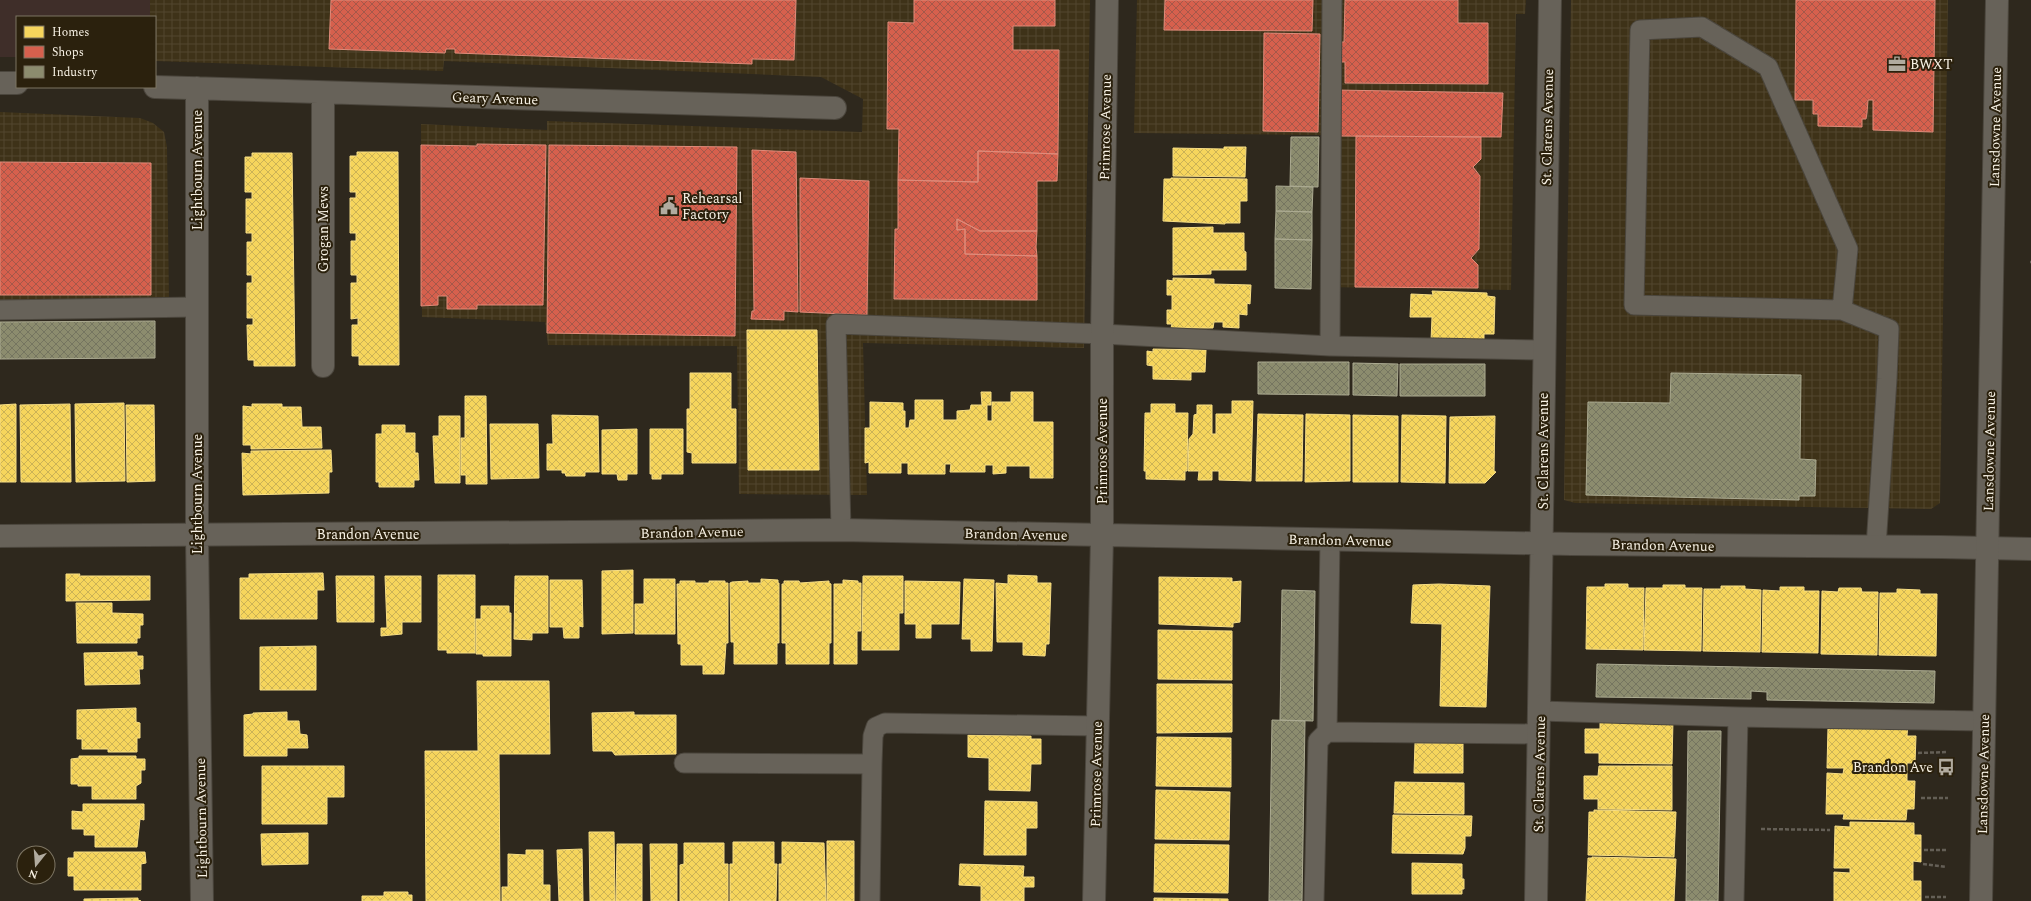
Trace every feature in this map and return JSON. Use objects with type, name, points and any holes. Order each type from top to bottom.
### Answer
[{"type":"street","name":"Primrose Avenue","points":[[1094,901],[1102,536],[1102,334],[1107,0]]},
{"type":"street","name":"St. Clarens Avenue","points":[[1536,901],[1540,712],[1543,350],[1550,0]]},
{"type":"street","name":"Lansdowne Avenue","points":[[1981,901],[1997,0]]},
{"type":"street","points":[[0,83],[16,84]]},
{"type":"street","name":"Geary Avenue","points":[[156,87],[835,108]]},
{"type":"street","name":"Lightbourn Avenue","points":[[196,88],[197,536],[202,901]]},
{"type":"street","name":"Grogan Mews","points":[[323,92],[323,366]]},
{"type":"street","name":"Brandon Avenue","points":[[0,536],[197,536],[840,530],[1330,540],[2031,549]]},
{"type":"lane","points":[[1330,346],[1332,0]]},
{"type":"lane","points":[[1842,310],[1848,249],[1768,67],[1702,27],[1640,30],[1634,305],[1842,310],[1889,329],[1876,547]]},
{"type":"lane","points":[[0,310],[197,307]]},
{"type":"lane","points":[[840,530],[836,324],[1102,334],[1330,346],[1543,350]]},
{"type":"lane","points":[[1314,901],[1318,741],[1327,732],[1330,540]]},
{"type":"lane","points":[[1540,712],[1984,721]]},
{"type":"lane","points":[[1734,901],[1738,717]]},
{"type":"lane","points":[[870,901],[872,764],[873,736],[876,727],[885,723],[1097,726]]},
{"type":"lane","points":[[1327,732],[1539,734]]},
{"type":"lane","points":[[684,763],[872,764]]},
{"type":"path","points":[[1918,753],[1948,752]]},
{"type":"path","points":[[1921,798],[1948,798]]},
{"type":"path","points":[[1736,828],[1830,830]]},
{"type":"path","points":[[1924,850],[1946,850]]},
{"type":"path","points":[[1923,864],[1946,867]]},
{"type":"path","points":[[1925,897],[1946,897]]},
{"type":"shaded area","points":[[0,0],[150,0],[150,16],[16,16],[16,57],[0,57]]},
{"type":"shaded area","points":[[150,0],[1090,0],[1084,348],[863,343],[867,495],[739,494],[737,346],[548,345],[545,322],[422,317],[421,124],[547,130],[547,121],[862,132],[863,99],[821,77],[444,61],[443,71],[156,61],[156,16],[150,16]]},
{"type":"shaded area","points":[[1137,0],[1526,0],[1525,14],[1516,14],[1511,290],[1323,287],[1322,135],[1134,133]]},
{"type":"shaded area","points":[[1571,0],[1948,0],[1940,503],[1931,509],[1575,503],[1564,500]]},
{"type":"shaded area","points":[[0,112],[140,118],[153,123],[164,132],[167,147],[169,301],[0,300]]},
{"type":"building: Homes","points":[[1224,147],[1246,147],[1245,177],[1173,176],[1173,148],[1224,149]]},
{"type":"building: Homes","points":[[357,152],[398,152],[399,365],[359,365],[359,356],[352,356],[352,325],[358,325],[358,318],[351,319],[351,283],[357,283],[357,275],[351,275],[351,241],[356,241],[356,233],[350,233],[350,198],[356,198],[356,192],[350,192],[350,156],[357,156]]},
{"type":"building: Homes","points":[[252,153],[292,153],[295,366],[254,366],[254,360],[248,360],[247,325],[253,325],[253,318],[247,318],[247,283],[252,283],[252,275],[247,275],[247,242],[252,242],[252,233],[246,233],[246,199],[252,199],[252,192],[245,192],[245,157],[252,157]]},
{"type":"building: Homes","points":[[1164,179],[1247,179],[1247,201],[1240,201],[1240,223],[1225,224],[1163,221]]},
{"type":"building: Homes","points":[[1213,227],[1213,233],[1244,233],[1246,270],[1211,270],[1211,274],[1173,275],[1173,228]]},
{"type":"building: Homes","points":[[1173,278],[1214,279],[1214,284],[1251,285],[1250,304],[1247,303],[1247,315],[1239,314],[1239,328],[1223,327],[1223,322],[1214,322],[1213,328],[1171,328],[1172,324],[1167,324],[1167,310],[1172,310],[1172,295],[1167,295],[1167,280],[1173,281]]},
{"type":"building: Homes","points":[[1432,291],[1487,293],[1487,296],[1495,297],[1494,334],[1484,334],[1484,343],[1431,341],[1432,317],[1410,317],[1411,294],[1433,295]]},
{"type":"building: Homes","points":[[747,330],[817,330],[819,470],[748,470]]},
{"type":"building: Homes","points":[[1153,349],[1206,350],[1205,372],[1191,372],[1191,380],[1153,379],[1153,366],[1147,365],[1147,351],[1153,352]]},
{"type":"building: Homes","points":[[690,373],[731,373],[731,409],[736,409],[736,463],[692,463],[692,453],[687,452],[687,409],[690,409]]},
{"type":"building: Homes","points":[[981,392],[991,392],[991,405],[987,405],[987,421],[992,421],[992,402],[1011,402],[1011,392],[1033,392],[1033,422],[1053,422],[1053,478],[1030,478],[1030,466],[1006,466],[1006,473],[993,474],[993,465],[985,465],[985,472],[950,472],[951,464],[945,464],[945,474],[908,474],[908,463],[901,463],[901,473],[869,473],[869,462],[865,463],[865,428],[870,428],[870,402],[903,403],[903,411],[905,411],[905,428],[909,428],[910,420],[915,420],[915,400],[943,400],[943,420],[957,420],[957,411],[970,410],[971,405],[982,405]]},
{"type":"building: Homes","points":[[465,396],[486,396],[487,484],[466,484],[466,475],[461,475],[461,438],[465,438]]},
{"type":"building: Homes","points":[[1232,401],[1253,401],[1251,481],[1219,480],[1219,471],[1212,471],[1212,480],[1198,480],[1199,471],[1188,471],[1189,439],[1193,434],[1194,415],[1197,414],[1197,405],[1212,405],[1212,434],[1216,434],[1216,414],[1232,414]]},
{"type":"building: Homes","points":[[124,403],[125,481],[76,482],[75,404]]},
{"type":"building: Homes","points":[[16,404],[16,482],[0,482],[0,405]]},
{"type":"building: Homes","points":[[70,404],[71,482],[21,482],[20,405]]},
{"type":"building: Homes","points":[[252,404],[282,404],[282,407],[301,407],[302,427],[321,427],[322,448],[251,449],[251,445],[243,445],[243,406],[252,407]]},
{"type":"building: Homes","points":[[1151,404],[1175,404],[1175,413],[1188,413],[1187,471],[1185,471],[1185,480],[1146,479],[1146,471],[1144,471],[1145,413],[1151,413]]},
{"type":"building: Homes","points":[[126,405],[154,405],[155,481],[127,482]]},
{"type":"building: Homes","points":[[1258,414],[1303,415],[1302,481],[1256,481]]},
{"type":"building: Homes","points":[[1306,414],[1350,415],[1350,481],[1305,482]]},
{"type":"building: Homes","points":[[552,415],[598,416],[599,472],[585,472],[585,476],[566,476],[565,473],[562,473],[562,470],[547,470],[547,444],[553,444]]},
{"type":"building: Homes","points":[[1353,415],[1398,416],[1398,482],[1353,482]]},
{"type":"building: Homes","points":[[1402,415],[1446,416],[1445,483],[1401,482]]},
{"type":"building: Homes","points":[[439,416],[460,416],[460,483],[435,483],[433,436],[439,436]]},
{"type":"building: Homes","points":[[1495,416],[1494,471],[1496,472],[1485,483],[1449,483],[1450,417]]},
{"type":"building: Homes","points":[[490,424],[538,424],[539,478],[491,479]]},
{"type":"building: Homes","points":[[382,425],[405,425],[405,433],[415,433],[415,453],[418,453],[419,480],[414,480],[414,487],[379,487],[379,482],[376,482],[376,434],[382,434]]},
{"type":"building: Homes","points":[[637,429],[637,474],[627,474],[627,480],[618,480],[617,474],[602,474],[602,430]]},
{"type":"building: Homes","points":[[650,429],[683,429],[683,474],[661,474],[661,479],[652,479],[652,474],[650,474]]},
{"type":"building: Homes","points":[[331,450],[332,472],[329,472],[329,493],[243,495],[242,453],[251,454],[251,451]]},
{"type":"building: Homes","points":[[633,570],[633,633],[602,634],[602,571]]},
{"type":"building: Homes","points":[[323,573],[324,590],[317,590],[317,619],[240,619],[240,578],[249,578],[249,574]]},
{"type":"building: Homes","points":[[66,574],[80,574],[79,576],[150,576],[150,600],[66,601]]},
{"type":"building: Homes","points":[[438,575],[475,575],[475,653],[447,653],[447,650],[438,650]]},
{"type":"building: Homes","points":[[1008,575],[1037,576],[1037,583],[1051,583],[1049,644],[1046,644],[1045,656],[1023,655],[1023,642],[997,642],[996,583],[1008,584]]},
{"type":"building: Homes","points":[[336,576],[374,576],[374,622],[337,622]]},
{"type":"building: Homes","points":[[385,576],[421,576],[421,622],[402,622],[402,634],[381,636],[381,628],[387,628]]},
{"type":"building: Homes","points":[[515,576],[548,576],[548,633],[532,633],[532,640],[514,639]]},
{"type":"building: Homes","points":[[863,576],[903,576],[903,613],[899,613],[899,650],[862,650]]},
{"type":"building: Homes","points":[[1159,577],[1232,578],[1232,582],[1241,581],[1240,622],[1233,623],[1233,627],[1159,624]]},
{"type":"building: Homes","points":[[644,579],[675,579],[675,634],[635,634],[635,604],[644,604]]},
{"type":"building: Homes","points":[[761,579],[778,580],[779,583],[779,643],[777,643],[777,664],[734,664],[734,642],[731,642],[730,583],[748,581],[748,583],[761,583]]},
{"type":"building: Homes","points":[[964,579],[994,580],[992,651],[971,651],[971,639],[962,639]]},
{"type":"building: Homes","points":[[550,580],[582,580],[583,627],[579,626],[579,638],[564,638],[563,627],[550,627]]},
{"type":"building: Homes","points":[[843,580],[858,581],[858,583],[861,583],[861,631],[857,631],[857,664],[834,664],[834,584],[843,584]]},
{"type":"building: Homes","points":[[680,581],[709,583],[709,581],[725,581],[725,583],[728,583],[728,643],[726,643],[724,674],[703,674],[703,665],[681,665],[681,644],[678,644],[677,584],[680,584]]},
{"type":"building: Homes","points":[[784,581],[799,581],[800,583],[829,581],[831,584],[831,643],[829,643],[829,664],[786,664],[786,643],[782,643],[782,584],[784,584]]},
{"type":"building: Homes","points":[[905,581],[960,582],[959,624],[931,624],[931,638],[916,638],[916,624],[905,624]]},
{"type":"building: Homes","points":[[1439,584],[1490,586],[1486,707],[1440,706],[1442,624],[1411,623],[1413,585]]},
{"type":"building: Homes","points":[[1605,584],[1628,584],[1628,588],[1644,588],[1643,650],[1586,649],[1587,587],[1605,587]]},
{"type":"building: Homes","points":[[1663,585],[1685,585],[1685,588],[1702,588],[1701,651],[1644,650],[1646,588],[1663,588]]},
{"type":"building: Homes","points":[[1721,586],[1745,586],[1745,589],[1761,590],[1760,652],[1703,651],[1704,589],[1721,589]]},
{"type":"building: Homes","points":[[1780,587],[1804,587],[1804,591],[1819,591],[1818,653],[1762,652],[1763,590],[1780,591]]},
{"type":"building: Homes","points":[[1839,588],[1861,588],[1862,592],[1878,592],[1877,655],[1821,654],[1822,591],[1838,592]]},
{"type":"building: Homes","points":[[1897,589],[1920,590],[1920,594],[1937,594],[1936,656],[1879,655],[1880,593],[1897,593]]},
{"type":"building: Homes","points":[[76,603],[112,603],[112,613],[143,614],[143,625],[140,625],[140,638],[137,638],[137,643],[77,643]]},
{"type":"building: Homes","points":[[481,606],[509,606],[509,613],[511,613],[511,656],[483,656],[483,654],[476,654],[476,619],[481,619]]},
{"type":"building: Homes","points":[[1158,630],[1232,631],[1232,680],[1158,679]]},
{"type":"building: Homes","points":[[316,646],[316,690],[260,690],[260,647]]},
{"type":"building: Homes","points":[[137,652],[137,656],[143,656],[143,669],[139,669],[140,684],[85,685],[84,653]]},
{"type":"building: Homes","points":[[477,681],[549,681],[550,754],[499,754],[500,901],[426,901],[425,751],[478,751]]},
{"type":"building: Homes","points":[[1157,684],[1232,684],[1232,732],[1157,733]]},
{"type":"building: Homes","points":[[136,708],[136,722],[140,723],[140,738],[137,738],[137,752],[108,752],[108,749],[82,749],[82,739],[77,739],[77,710]]},
{"type":"building: Homes","points":[[287,712],[287,721],[299,721],[300,734],[307,735],[308,748],[287,748],[287,756],[244,756],[244,715],[253,713]]},
{"type":"building: Homes","points":[[634,712],[634,715],[676,715],[676,754],[615,755],[612,751],[593,751],[592,713]]},
{"type":"building: Homes","points":[[1600,719],[1673,720],[1672,764],[1599,763],[1599,753],[1585,753],[1585,729],[1600,729]]},
{"type":"building: Homes","points":[[1908,723],[1907,736],[1916,736],[1915,763],[1907,763],[1907,781],[1915,781],[1914,809],[1907,809],[1906,820],[1843,819],[1844,814],[1826,814],[1827,773],[1843,774],[1844,768],[1827,768],[1828,727]]},
{"type":"building: Homes","points":[[968,735],[1031,736],[1031,739],[1041,739],[1041,764],[1031,764],[1030,791],[989,790],[989,758],[968,757]]},
{"type":"building: Homes","points":[[1157,737],[1231,738],[1231,787],[1156,786]]},
{"type":"building: Homes","points":[[1415,743],[1463,743],[1463,773],[1414,773]]},
{"type":"building: Homes","points":[[79,756],[136,756],[136,759],[145,759],[145,770],[141,770],[141,783],[136,786],[136,799],[92,799],[92,786],[78,786],[78,784],[71,784],[71,759],[79,758]]},
{"type":"building: Homes","points":[[262,766],[344,766],[344,797],[327,797],[327,824],[262,824]]},
{"type":"building: Homes","points":[[1599,766],[1672,766],[1672,810],[1598,809],[1598,799],[1584,799],[1584,776],[1598,776]]},
{"type":"building: Homes","points":[[1395,782],[1464,783],[1464,814],[1394,813]]},
{"type":"building: Homes","points":[[1156,790],[1230,792],[1229,840],[1155,839]]},
{"type":"building: Homes","points":[[985,801],[1037,802],[1037,828],[1026,828],[1026,855],[984,855]]},
{"type":"building: Homes","points":[[83,804],[144,804],[144,820],[140,819],[137,847],[95,847],[95,835],[84,835],[84,829],[72,829],[72,811],[83,812]]},
{"type":"building: Homes","points":[[1594,810],[1676,812],[1674,857],[1588,855],[1589,812],[1594,812]]},
{"type":"building: Homes","points":[[1393,815],[1472,816],[1471,836],[1465,836],[1465,848],[1463,854],[1392,853]]},
{"type":"building: Homes","points":[[1850,822],[1914,823],[1914,835],[1921,835],[1921,862],[1913,861],[1913,881],[1921,881],[1921,901],[1834,901],[1834,872],[1850,873],[1850,868],[1834,868],[1835,826],[1850,827]]},
{"type":"building: Homes","points":[[589,832],[614,832],[615,901],[590,901]]},
{"type":"building: Homes","points":[[308,833],[308,864],[262,865],[261,834]]},
{"type":"building: Homes","points":[[827,841],[854,841],[854,901],[827,901]]},
{"type":"building: Homes","points":[[733,842],[774,842],[774,864],[777,864],[776,901],[730,901],[730,864],[733,864]]},
{"type":"building: Homes","points":[[782,842],[824,843],[826,901],[779,901],[779,864],[782,864]]},
{"type":"building: Homes","points":[[684,843],[724,843],[724,864],[728,864],[728,901],[680,901],[680,865],[684,864]]},
{"type":"building: Homes","points":[[617,844],[642,844],[642,901],[616,901]]},
{"type":"building: Homes","points":[[650,844],[677,844],[677,901],[651,901]]},
{"type":"building: Homes","points":[[1155,844],[1229,845],[1228,893],[1154,892]]},
{"type":"building: Homes","points":[[582,849],[583,901],[559,901],[557,850]]},
{"type":"building: Homes","points":[[526,850],[543,850],[543,885],[550,885],[550,901],[502,901],[502,887],[508,887],[508,854],[526,855]]},
{"type":"building: Homes","points":[[74,852],[145,852],[146,863],[141,864],[141,890],[74,890],[74,876],[68,876],[68,858],[74,858]]},
{"type":"building: Homes","points":[[1588,858],[1676,859],[1674,901],[1586,901]]},
{"type":"building: Homes","points":[[1412,863],[1462,864],[1464,889],[1462,889],[1462,894],[1412,894]]},
{"type":"building: Homes","points":[[960,864],[1024,866],[1023,877],[1034,877],[1034,887],[1024,887],[1024,901],[981,901],[981,886],[959,885]]},
{"type":"building: Homes","points":[[384,892],[408,892],[408,895],[412,895],[412,901],[362,901],[362,896],[384,896]]},
{"type":"building: Homes","points":[[138,898],[138,900],[141,901],[84,901],[84,899]]},
{"type":"building: Homes","points":[[1154,898],[1228,899],[1228,901],[1154,901]]},
{"type":"building: Shops","points":[[331,0],[796,0],[794,60],[752,59],[752,64],[455,53],[455,49],[446,49],[445,53],[329,49]]},
{"type":"building: Shops","points":[[914,0],[1055,0],[1055,26],[1013,26],[1013,50],[1059,50],[1058,154],[978,151],[978,182],[898,180],[899,129],[887,129],[888,22],[914,23]]},
{"type":"building: Shops","points":[[1165,0],[1313,0],[1312,31],[1164,30]]},
{"type":"building: Shops","points":[[1345,0],[1458,0],[1458,23],[1488,23],[1488,84],[1345,83],[1345,62],[1337,62],[1337,42],[1344,42]]},
{"type":"building: Shops","points":[[1796,0],[1935,0],[1933,132],[1873,130],[1873,100],[1868,100],[1866,119],[1862,119],[1862,127],[1818,126],[1818,114],[1813,114],[1813,100],[1795,100]]},
{"type":"building: Shops","points":[[1264,33],[1320,34],[1318,132],[1263,131]]},
{"type":"building: Shops","points":[[1336,90],[1503,93],[1501,137],[1336,136]]},
{"type":"building: Shops","points":[[1356,136],[1481,137],[1481,159],[1473,167],[1480,176],[1479,249],[1471,258],[1478,265],[1478,288],[1355,287]]},
{"type":"building: Shops","points":[[477,144],[546,145],[543,305],[477,305],[477,309],[447,309],[447,296],[438,296],[438,305],[421,306],[421,145],[477,146]]},
{"type":"building: Shops","points":[[549,145],[737,147],[735,336],[547,333]]},
{"type":"building: Shops","points":[[752,150],[796,152],[798,312],[784,311],[784,320],[751,319],[752,311],[754,311]]},
{"type":"building: Shops","points":[[978,151],[1058,154],[1057,181],[1037,181],[1037,231],[980,231],[957,219],[957,230],[965,229],[965,254],[1037,256],[1037,300],[894,299],[895,229],[898,229],[898,180],[978,182]]},
{"type":"building: Shops","points":[[0,162],[151,163],[151,295],[0,295]]},
{"type":"building: Shops","points":[[800,178],[869,181],[867,315],[800,312]]},
{"type":"building: Shops","points":[[957,219],[980,231],[1037,231],[1037,256],[965,254],[965,229],[957,230]]},
{"type":"building: Industry","points":[[1291,137],[1319,137],[1318,187],[1290,186]]},
{"type":"building: Industry","points":[[1276,186],[1313,187],[1312,212],[1276,211]]},
{"type":"building: Industry","points":[[1276,211],[1312,212],[1312,240],[1275,239]]},
{"type":"building: Industry","points":[[1275,239],[1312,240],[1311,289],[1275,288]]},
{"type":"building: Industry","points":[[155,321],[155,358],[0,359],[0,322]]},
{"type":"building: Industry","points":[[1258,362],[1349,362],[1349,395],[1258,394]]},
{"type":"building: Industry","points":[[1353,363],[1398,364],[1397,396],[1353,395]]},
{"type":"building: Industry","points":[[1400,364],[1485,364],[1485,396],[1400,396]]},
{"type":"building: Industry","points":[[1671,373],[1801,375],[1800,459],[1816,460],[1815,496],[1799,496],[1799,500],[1586,495],[1588,402],[1670,403]]},
{"type":"building: Industry","points":[[1282,590],[1315,591],[1313,721],[1280,720]]},
{"type":"building: Industry","points":[[1597,664],[1935,671],[1934,703],[1767,700],[1767,692],[1751,691],[1751,699],[1596,697]]},
{"type":"building: Industry","points":[[1272,720],[1305,721],[1302,901],[1269,901]]},
{"type":"building: Industry","points":[[1688,731],[1721,731],[1718,901],[1686,901]]},
{"type":"place","name":"BWXT","points":[[1897,64]]},
{"type":"place","name":"Rehearsal Factory","points":[[669,206]]},
{"type":"place","name":"Brandon Ave","points":[[1946,767]]}]
